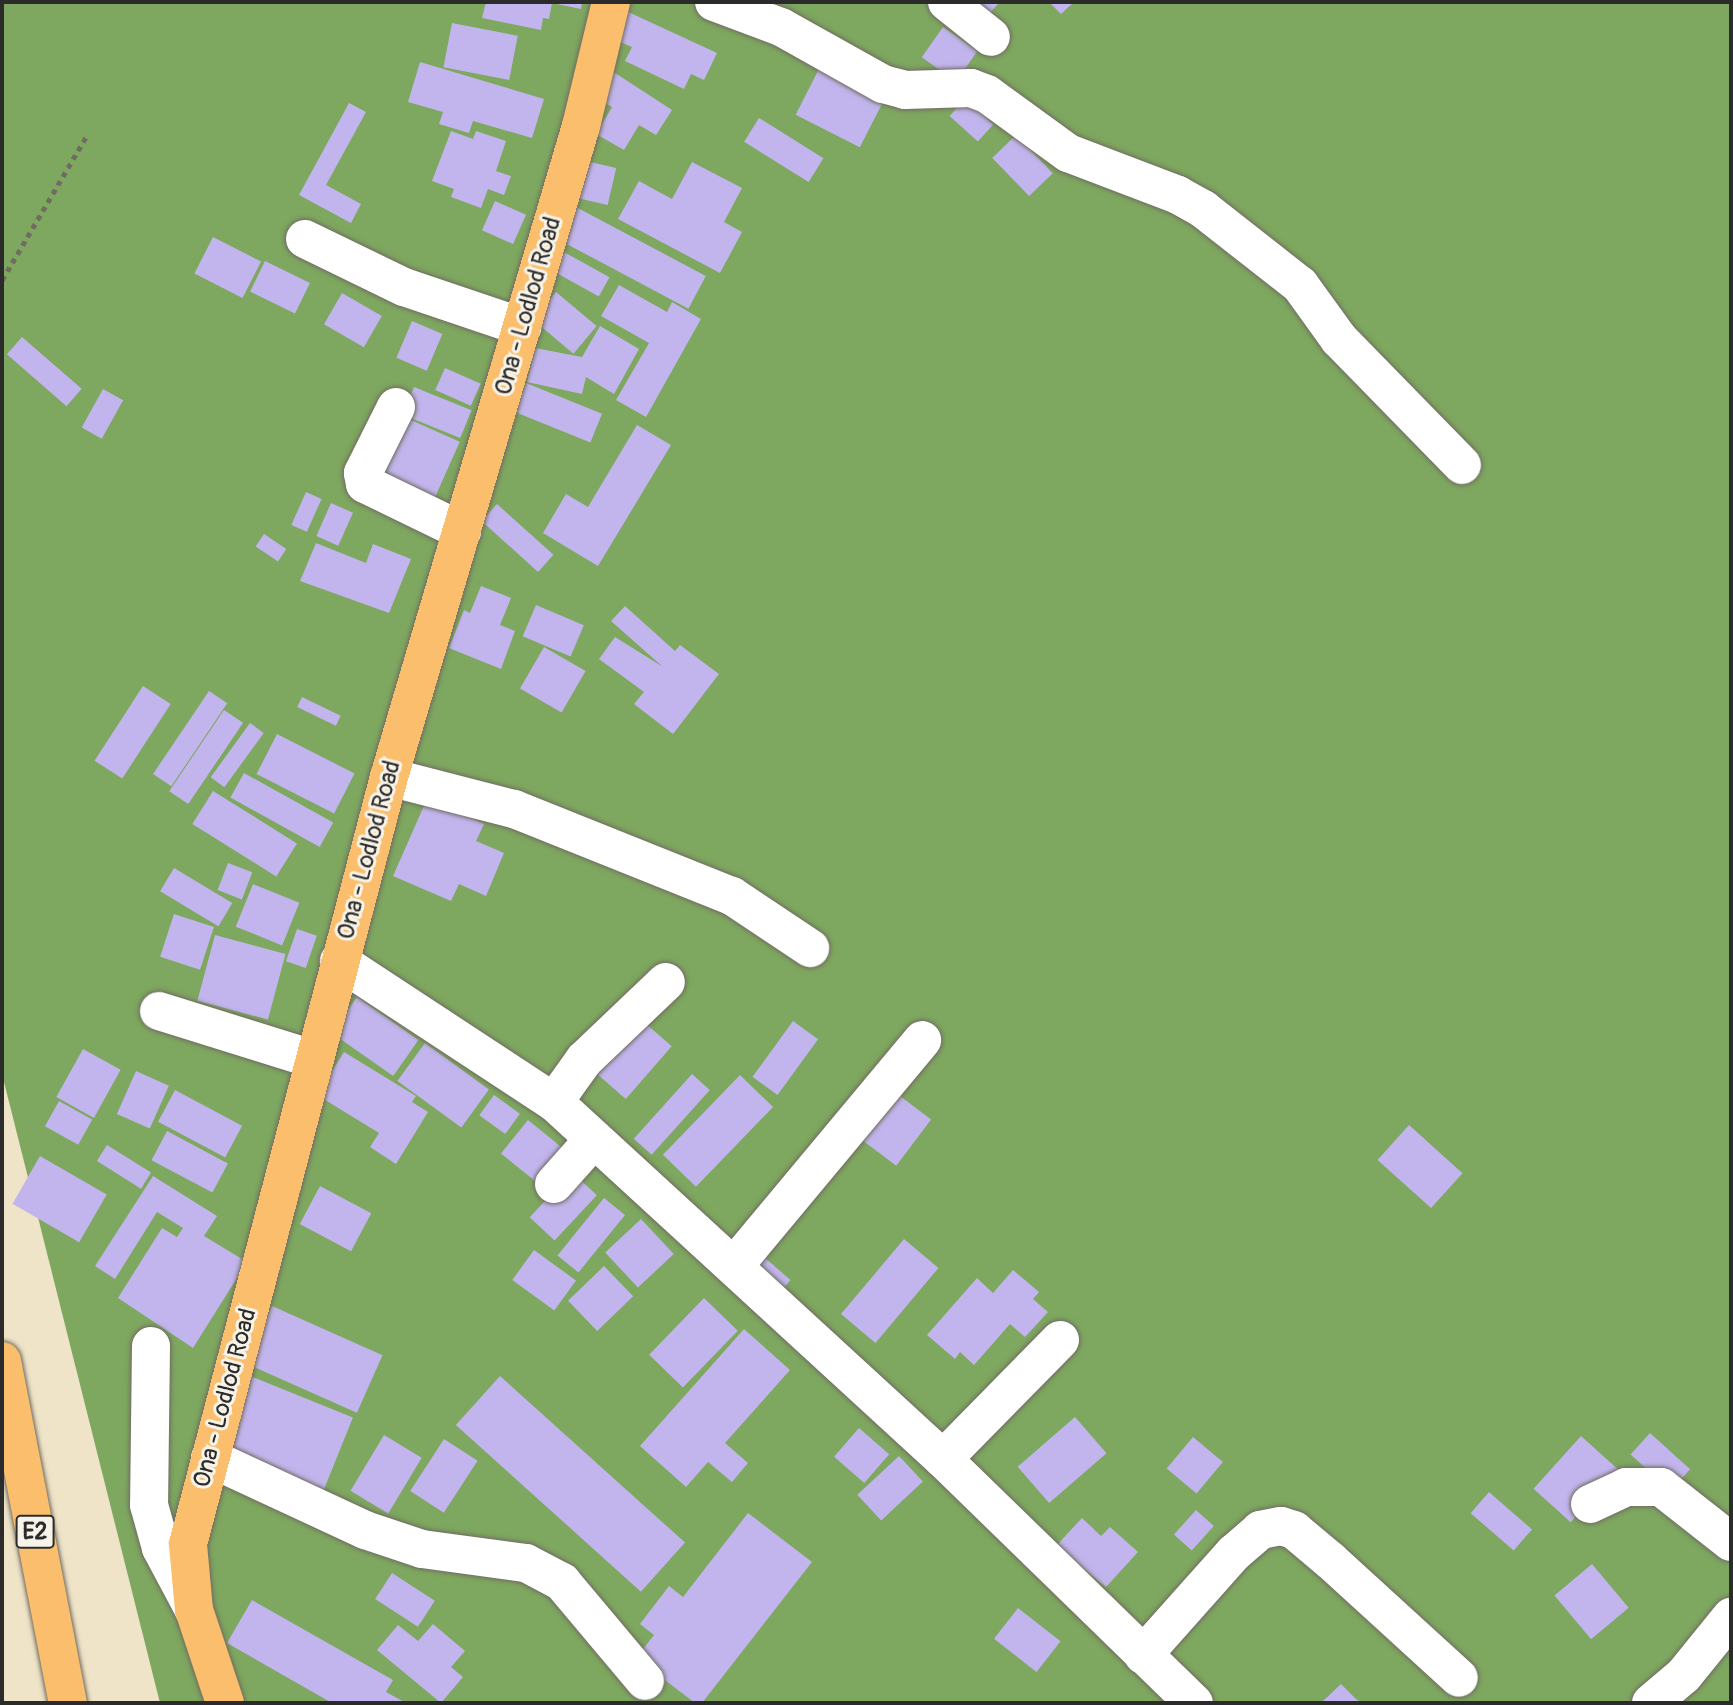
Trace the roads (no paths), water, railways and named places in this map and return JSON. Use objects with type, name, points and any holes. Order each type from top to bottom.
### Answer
[{"type":"main road","name":"Ona - Lodlod Road","points":[[225,1703],[194,1610],[188,1544],[389,777],[581,126],[611,2]]},
{"type":"main road","name":"E2","points":[[2,1361],[68,1703]]},
{"type":"street","points":[[714,2],[781,27],[883,83],[905,90],[971,88],[987,94],[1068,153],[1178,195],[1203,209],[1300,285],[1339,339],[1462,465]]},
{"type":"street","points":[[947,2],[991,37]]},
{"type":"street","points":[[304,239],[404,288],[522,327]]},
{"type":"street","points":[[396,407],[363,472],[365,484],[462,531]]},
{"type":"street","points":[[389,777],[514,809],[732,896],[810,948]]},
{"type":"street","points":[[339,961],[554,1102],[943,1459],[1194,1703]]},
{"type":"street","points":[[554,1102],[584,1060],[666,982]]},
{"type":"street","points":[[159,1011],[313,1059]]},
{"type":"street","points":[[734,1266],[922,1040]]},
{"type":"street","points":[[554,1184],[594,1139]]},
{"type":"street","points":[[943,1459],[1060,1340]]},
{"type":"street","points":[[150,1346],[149,1504],[161,1548],[194,1610]]},
{"type":"street","points":[[210,1458],[365,1530],[422,1549],[526,1563],[562,1582],[645,1681]]},
{"type":"street","points":[[1590,1504],[1626,1487],[1661,1488],[1731,1542]]},
{"type":"street","points":[[1143,1655],[1234,1553],[1260,1531],[1281,1527],[1294,1530],[1331,1561],[1459,1678]]},
{"type":"street","points":[[1651,1703],[1684,1675],[1731,1617]]}]
